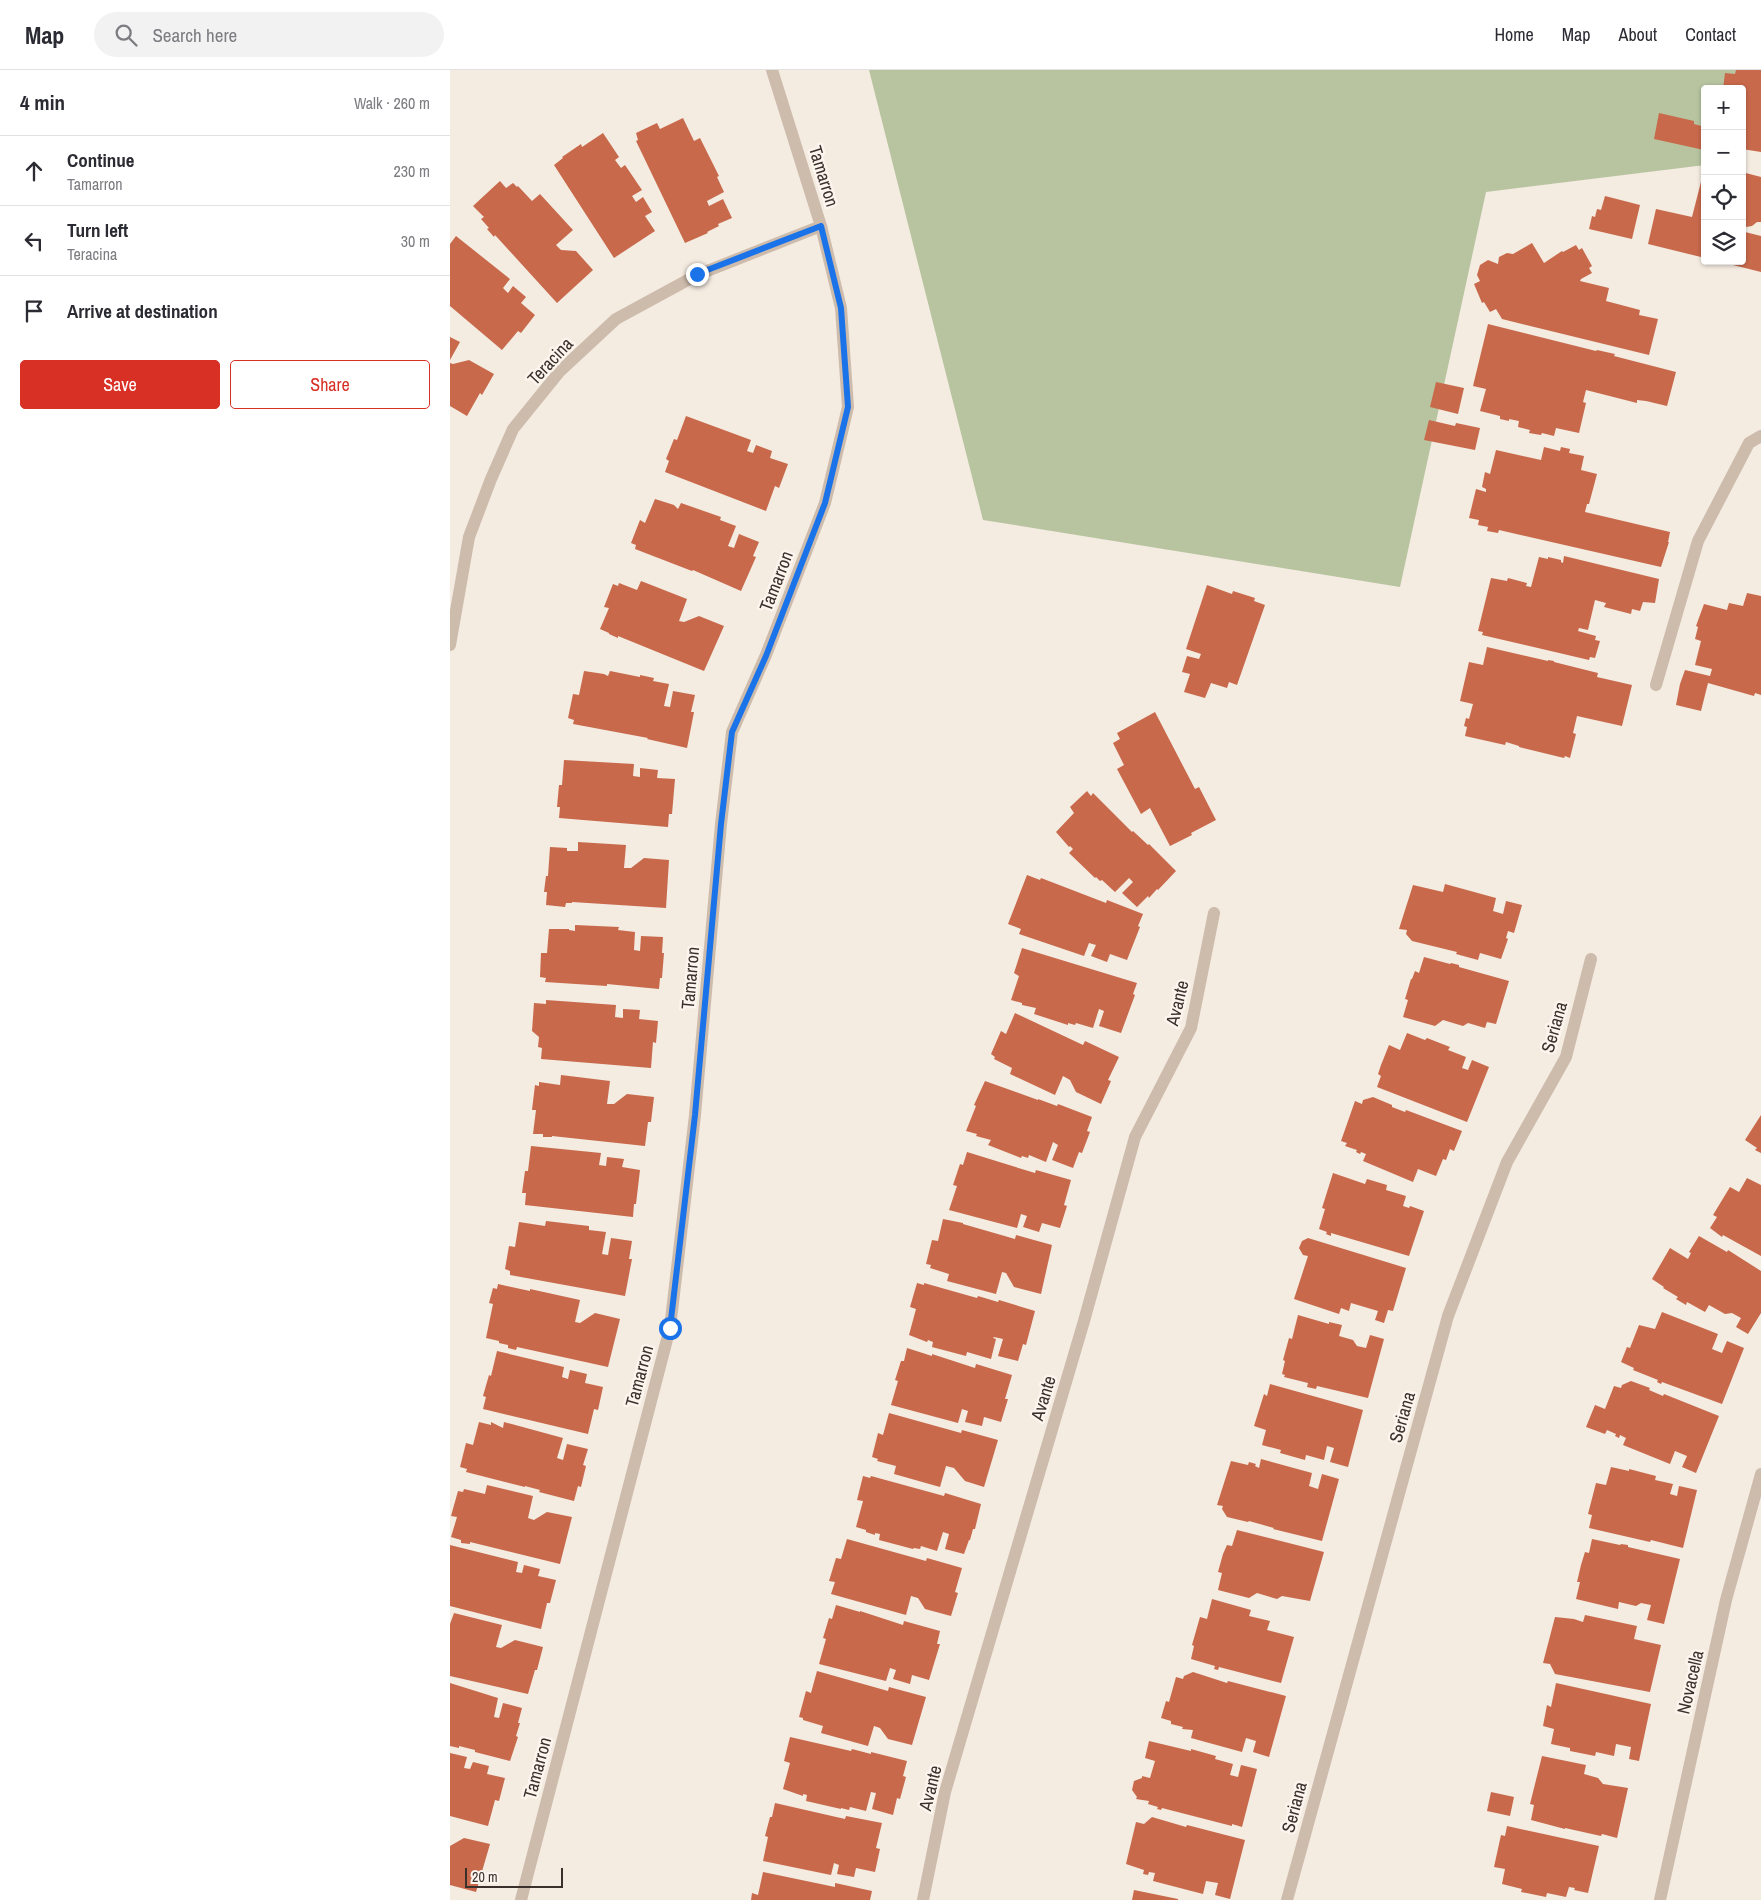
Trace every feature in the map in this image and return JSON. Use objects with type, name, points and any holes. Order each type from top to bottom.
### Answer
[{"type":"street","name":"Tamarron","points":[[521,1900],[670,1328],[695,1115],[721,824],[732,732],[766,656],[825,503],[848,407],[841,308],[821,226],[772,70]]},
{"type":"street","name":"Teracina","points":[[450,645],[469,538],[491,479],[513,429],[560,371],[616,319],[697,274],[821,226]]},
{"type":"street","points":[[1656,685],[1698,541],[1749,443],[1761,436]]},
{"type":"street","name":"Avante","points":[[923,1900],[945,1792],[1084,1322],[1135,1137],[1191,1028],[1214,913]]},
{"type":"street","name":"Seriana","points":[[1286,1900],[1448,1316],[1507,1162],[1566,1057],[1591,959]]},
{"type":"street","name":"Novacella","points":[[1660,1900],[1726,1600],[1761,1474]]},
{"type":"green space","points":[[869,70],[1739,70],[1736,85],[1701,85],[1701,165],[1486,192],[1400,587],[983,520]]},
{"type":"building","points":[[1736,70],[1761,70],[1761,152],[1746,150],[1746,85],[1724,85],[1725,73],[1735,74]]},
{"type":"building","points":[[1659,113],[1694,121],[1694,124],[1701,126],[1701,149],[1654,139]]},
{"type":"building","points":[[683,118],[694,141],[700,138],[719,176],[717,177],[724,192],[707,201],[709,206],[723,199],[732,218],[718,224],[719,226],[708,233],[685,243],[636,141],[638,140],[636,133],[657,123],[660,129]]},
{"type":"building","points":[[603,133],[619,157],[615,160],[621,168],[625,165],[642,190],[632,196],[636,202],[643,197],[652,212],[645,216],[655,231],[614,258],[554,165],[581,144],[582,147]]},
{"type":"building","points":[[1746,173],[1761,177],[1761,222],[1757,222],[1752,226],[1746,227]]},
{"type":"building","points":[[500,181],[506,188],[513,183],[518,186],[532,201],[540,194],[573,230],[556,245],[561,250],[576,251],[593,270],[557,303],[495,235],[494,237],[487,229],[489,228],[481,219],[484,217],[473,206]]},
{"type":"building","points":[[1701,182],[1701,257],[1648,244],[1656,209],[1692,217]]},
{"type":"building","points":[[1605,196],[1640,205],[1632,239],[1589,229],[1592,216],[1595,217],[1597,209],[1601,210]]},
{"type":"building","points":[[1746,232],[1761,236],[1761,272],[1733,265],[1746,265]]},
{"type":"building","points":[[456,236],[510,279],[503,288],[508,293],[513,286],[526,297],[521,303],[535,315],[521,333],[518,331],[502,350],[450,306],[450,244]]},
{"type":"building","points":[[1532,243],[1544,263],[1562,251],[1576,245],[1579,250],[1582,248],[1592,266],[1589,268],[1592,273],[1580,281],[1609,288],[1606,301],[1640,310],[1639,315],[1658,319],[1649,355],[1502,319],[1496,309],[1490,312],[1484,302],[1482,303],[1474,284],[1480,281],[1477,275],[1480,265],[1488,260],[1498,264],[1499,257],[1507,253],[1513,254]]},
{"type":"building","points":[[1488,324],[1615,354],[1614,356],[1676,372],[1667,406],[1637,400],[1637,403],[1586,390],[1583,402],[1586,403],[1579,433],[1556,428],[1554,436],[1542,433],[1541,435],[1529,433],[1530,430],[1518,427],[1519,421],[1500,419],[1500,416],[1480,411],[1486,389],[1473,386]]},
{"type":"building","points":[[450,337],[460,342],[450,360]]},
{"type":"building","points":[[469,360],[494,374],[482,395],[480,393],[467,416],[450,406],[450,363]]},
{"type":"building","points":[[1436,382],[1464,388],[1458,414],[1430,407]]},
{"type":"building","points":[[686,416],[751,440],[747,451],[753,453],[756,445],[772,451],[770,458],[788,464],[779,488],[775,486],[766,511],[665,472],[669,461],[666,459],[674,439],[677,440]]},
{"type":"building","points":[[1429,420],[1455,426],[1456,423],[1480,428],[1475,450],[1424,440]]},
{"type":"building","points":[[1544,447],[1560,451],[1561,447],[1570,449],[1569,453],[1584,456],[1581,470],[1597,474],[1585,512],[1670,532],[1669,542],[1661,567],[1499,530],[1498,533],[1487,531],[1488,527],[1478,525],[1479,520],[1469,518],[1476,489],[1486,492],[1486,489],[1482,487],[1485,472],[1490,474],[1496,450],[1541,460]]},
{"type":"building","points":[[655,499],[674,505],[678,509],[681,503],[721,517],[720,520],[736,526],[728,546],[734,548],[739,534],[759,542],[753,556],[756,557],[741,591],[693,570],[635,549],[636,545],[631,543],[640,520],[645,523]]},
{"type":"building","points":[[1564,556],[1659,579],[1655,603],[1643,602],[1640,611],[1632,609],[1631,614],[1604,607],[1606,603],[1595,600],[1588,630],[1579,628],[1578,631],[1596,636],[1595,640],[1600,641],[1595,658],[1590,657],[1589,660],[1482,635],[1483,632],[1478,631],[1491,578],[1507,581],[1508,578],[1527,583],[1526,586],[1531,587],[1539,557],[1561,560],[1563,563]]},
{"type":"building","points":[[641,581],[687,599],[679,621],[684,622],[699,616],[724,626],[704,671],[618,636],[618,638],[600,629],[609,608],[604,607],[613,584],[618,586],[619,583],[637,590]]},
{"type":"building","points":[[1207,585],[1232,594],[1233,591],[1255,598],[1254,601],[1265,605],[1237,685],[1229,682],[1227,688],[1211,683],[1205,698],[1184,692],[1190,674],[1182,672],[1187,656],[1199,659],[1201,654],[1186,649]]},
{"type":"building","points":[[1747,593],[1761,596],[1761,695],[1755,693],[1754,696],[1708,683],[1701,711],[1676,705],[1685,670],[1710,676],[1712,669],[1695,665],[1701,641],[1695,639],[1698,627],[1696,626],[1704,604],[1727,610],[1729,603],[1743,606]]},
{"type":"building","points":[[1487,647],[1554,661],[1598,673],[1597,677],[1632,685],[1622,726],[1577,716],[1573,733],[1576,734],[1570,758],[1519,747],[1506,742],[1505,745],[1465,736],[1467,727],[1464,726],[1466,718],[1469,719],[1473,704],[1460,701],[1469,662],[1483,665]]},
{"type":"building","points":[[584,671],[608,676],[610,671],[640,677],[640,675],[654,678],[653,681],[669,684],[664,706],[670,707],[673,691],[695,695],[691,712],[694,712],[687,748],[648,738],[573,724],[574,720],[568,718],[573,694],[579,695]]},
{"type":"building","points":[[1155,712],[1195,789],[1199,787],[1216,820],[1170,846],[1150,808],[1141,814],[1117,769],[1124,765],[1113,743],[1120,739],[1117,733]]},
{"type":"building","points":[[564,760],[634,764],[633,776],[640,777],[640,768],[658,770],[657,778],[675,779],[672,814],[669,814],[668,827],[559,818],[560,807],[557,807],[559,785],[562,785]]},
{"type":"building","points":[[1087,791],[1091,796],[1093,793],[1132,832],[1149,844],[1176,871],[1158,890],[1149,898],[1148,896],[1137,907],[1122,893],[1133,882],[1129,878],[1115,892],[1102,880],[1100,881],[1095,878],[1069,853],[1073,849],[1056,832],[1074,813],[1070,807]]},
{"type":"building","points":[[578,842],[626,845],[624,868],[631,868],[644,858],[669,860],[666,908],[572,902],[566,903],[565,907],[546,905],[547,892],[544,892],[546,876],[548,876],[550,847],[567,848],[567,851],[578,851]]},
{"type":"building","points":[[1027,875],[1040,880],[1041,878],[1106,903],[1107,900],[1143,914],[1127,960],[1110,954],[1107,962],[1091,956],[1096,945],[1089,943],[1084,956],[1019,934],[1021,929],[1008,924]]},
{"type":"building","points":[[1445,884],[1496,898],[1493,911],[1503,914],[1506,901],[1522,905],[1514,933],[1508,931],[1506,938],[1508,939],[1501,959],[1480,953],[1478,960],[1456,954],[1457,952],[1412,941],[1406,934],[1407,930],[1399,929],[1413,885],[1443,892]]},
{"type":"building","points":[[575,925],[619,927],[618,930],[635,932],[634,950],[640,951],[641,936],[663,937],[662,953],[664,953],[659,989],[607,984],[607,986],[545,982],[546,978],[540,977],[541,953],[547,953],[549,929],[569,929],[575,931]]},
{"type":"building","points":[[1022,948],[1137,983],[1133,994],[1135,995],[1121,1033],[1099,1026],[1104,1011],[1099,1009],[1093,1028],[1076,1023],[1075,1025],[1068,1023],[1068,1025],[1034,1014],[1036,1008],[1011,1000],[1019,976],[1014,973]]},
{"type":"building","points":[[1424,957],[1459,965],[1459,967],[1509,981],[1496,1024],[1487,1022],[1485,1028],[1468,1023],[1463,1026],[1443,1020],[1435,1026],[1403,1017],[1408,1000],[1405,999],[1411,979],[1415,971],[1419,973]]},
{"type":"building","points":[[546,1000],[616,1005],[615,1017],[623,1018],[623,1009],[640,1010],[639,1019],[658,1021],[656,1043],[653,1042],[651,1068],[541,1059],[542,1048],[538,1047],[539,1037],[532,1031],[534,1003],[546,1004]]},
{"type":"building","points":[[1015,1013],[1083,1045],[1085,1041],[1119,1057],[1108,1080],[1111,1081],[1101,1104],[1076,1092],[1070,1080],[1063,1076],[1055,1095],[1010,1074],[1012,1068],[994,1059],[995,1057],[991,1054],[1001,1031],[1006,1034]]},
{"type":"building","points":[[1407,1033],[1450,1047],[1448,1050],[1466,1057],[1462,1068],[1468,1070],[1472,1060],[1489,1067],[1467,1122],[1377,1087],[1381,1076],[1378,1074],[1389,1045],[1400,1050]]},
{"type":"building","points":[[561,1075],[610,1081],[607,1104],[614,1104],[627,1094],[654,1097],[651,1122],[648,1122],[645,1146],[552,1136],[543,1137],[543,1134],[533,1134],[536,1110],[532,1110],[535,1085],[539,1086],[539,1082],[560,1085]]},
{"type":"building","points":[[985,1081],[1092,1117],[1087,1131],[1090,1132],[1082,1153],[1079,1152],[1073,1168],[1052,1160],[1058,1145],[1053,1142],[1046,1162],[1029,1155],[1028,1158],[1022,1156],[1021,1158],[988,1145],[991,1140],[966,1131],[976,1106],[974,1105]]},
{"type":"building","points":[[1373,1097],[1405,1112],[1406,1110],[1462,1131],[1454,1151],[1450,1149],[1446,1160],[1443,1159],[1436,1176],[1418,1169],[1413,1182],[1363,1161],[1366,1154],[1356,1152],[1357,1150],[1345,1146],[1347,1143],[1341,1141],[1355,1101],[1362,1104],[1363,1100]]},
{"type":"building","points":[[1761,1115],[1761,1153],[1745,1140]]},
{"type":"building","points":[[531,1146],[601,1153],[599,1165],[606,1166],[607,1157],[624,1159],[622,1167],[640,1170],[633,1217],[525,1205],[526,1193],[522,1193],[525,1171],[528,1171]]},
{"type":"building","points":[[967,1152],[1035,1173],[1036,1170],[1071,1180],[1064,1205],[1067,1206],[1060,1228],[1042,1223],[1039,1232],[1023,1227],[1027,1216],[1021,1214],[1017,1228],[949,1210],[957,1186],[953,1185],[960,1164],[963,1165]]},
{"type":"building","points":[[1333,1173],[1365,1184],[1367,1179],[1387,1185],[1386,1190],[1406,1196],[1403,1206],[1409,1208],[1410,1206],[1424,1211],[1409,1256],[1331,1233],[1331,1236],[1319,1229],[1325,1209],[1322,1208]]},
{"type":"building","points":[[1747,1178],[1761,1185],[1761,1256],[1723,1235],[1722,1237],[1710,1228],[1717,1217],[1713,1215],[1730,1187],[1739,1192]]},
{"type":"building","points":[[943,1219],[1015,1239],[1016,1235],[1052,1245],[1041,1294],[1014,1287],[1006,1273],[1002,1272],[996,1294],[947,1281],[949,1274],[930,1268],[931,1265],[926,1264],[932,1240],[938,1241]]},
{"type":"building","points":[[546,1221],[589,1226],[589,1230],[606,1232],[602,1254],[608,1255],[611,1238],[632,1241],[629,1259],[632,1259],[625,1296],[510,1275],[510,1271],[505,1269],[509,1246],[515,1247],[519,1222],[545,1226]]},
{"type":"building","points":[[1699,1236],[1727,1252],[1728,1250],[1761,1271],[1761,1313],[1748,1334],[1736,1327],[1741,1318],[1732,1313],[1725,1314],[1709,1305],[1705,1312],[1687,1302],[1686,1305],[1652,1279],[1670,1248],[1688,1259],[1691,1253],[1689,1252]]},
{"type":"building","points":[[1308,1238],[1406,1268],[1393,1311],[1388,1310],[1384,1323],[1375,1320],[1378,1311],[1351,1303],[1349,1311],[1341,1308],[1339,1314],[1294,1299],[1308,1256],[1303,1255],[1299,1248],[1302,1241]]},
{"type":"building","points":[[917,1283],[924,1285],[924,1283],[977,1298],[978,1296],[998,1302],[999,1300],[1035,1311],[1026,1345],[1023,1344],[1018,1361],[998,1356],[1003,1339],[993,1338],[996,1339],[991,1359],[967,1352],[966,1356],[932,1347],[933,1342],[928,1340],[927,1342],[909,1335],[916,1309],[910,1307]]},
{"type":"building","points":[[498,1284],[580,1300],[575,1322],[580,1323],[595,1313],[620,1319],[608,1367],[517,1347],[516,1350],[508,1348],[508,1345],[499,1343],[499,1341],[486,1338],[493,1304],[489,1303],[493,1288],[497,1289]]},
{"type":"building","points":[[1662,1312],[1718,1334],[1712,1349],[1722,1353],[1727,1341],[1744,1348],[1722,1404],[1662,1382],[1661,1384],[1657,1382],[1658,1380],[1633,1370],[1634,1368],[1621,1362],[1627,1347],[1630,1348],[1639,1325],[1655,1329]]},
{"type":"building","points":[[1298,1315],[1329,1324],[1329,1322],[1342,1325],[1339,1336],[1353,1340],[1357,1346],[1366,1348],[1370,1335],[1384,1339],[1368,1398],[1317,1386],[1316,1389],[1307,1387],[1308,1383],[1284,1377],[1285,1375],[1282,1374],[1285,1361],[1283,1360],[1289,1338],[1292,1339]]},
{"type":"building","points":[[907,1348],[975,1368],[976,1364],[1012,1375],[1005,1399],[1008,1399],[1001,1422],[984,1417],[982,1426],[965,1422],[968,1411],[962,1409],[958,1423],[891,1405],[898,1381],[895,1380],[901,1361],[904,1361]]},
{"type":"building","points":[[497,1351],[564,1367],[562,1377],[568,1379],[570,1370],[587,1374],[585,1383],[603,1387],[598,1410],[594,1409],[588,1434],[483,1409],[486,1397],[483,1396],[489,1375],[491,1376]]},
{"type":"building","points":[[1631,1381],[1650,1388],[1649,1390],[1663,1396],[1664,1394],[1719,1416],[1696,1473],[1682,1467],[1687,1456],[1675,1451],[1670,1464],[1623,1445],[1626,1438],[1620,1435],[1619,1438],[1615,1436],[1616,1434],[1607,1430],[1605,1434],[1586,1427],[1595,1405],[1605,1409],[1614,1386],[1621,1388],[1622,1385]]},
{"type":"building","points":[[1270,1384],[1363,1410],[1348,1467],[1330,1462],[1334,1448],[1327,1446],[1324,1460],[1306,1455],[1305,1460],[1280,1453],[1281,1450],[1262,1445],[1266,1430],[1254,1426],[1264,1394],[1267,1396]]},
{"type":"building","points":[[889,1413],[961,1433],[962,1430],[998,1440],[984,1487],[965,1481],[954,1468],[946,1466],[940,1487],[894,1474],[896,1466],[877,1461],[878,1459],[872,1457],[878,1433],[883,1435]]},
{"type":"building","points":[[479,1422],[491,1425],[491,1422],[503,1428],[504,1422],[563,1438],[557,1458],[563,1460],[567,1444],[588,1449],[583,1465],[586,1466],[581,1487],[578,1486],[574,1501],[539,1492],[540,1490],[466,1472],[467,1469],[460,1467],[466,1443],[473,1445]]},
{"type":"building","points":[[1261,1459],[1312,1473],[1309,1486],[1318,1489],[1322,1474],[1339,1479],[1322,1541],[1249,1521],[1227,1517],[1222,1509],[1223,1506],[1217,1505],[1231,1461],[1248,1465],[1249,1462],[1256,1464],[1255,1466],[1259,1468]]},
{"type":"building","points":[[1611,1467],[1629,1471],[1629,1469],[1656,1476],[1655,1480],[1673,1484],[1670,1494],[1677,1496],[1679,1486],[1697,1490],[1683,1548],[1589,1528],[1592,1515],[1588,1514],[1596,1483],[1606,1485]]},
{"type":"building","points":[[863,1476],[870,1478],[871,1476],[944,1496],[945,1493],[981,1504],[975,1529],[973,1529],[964,1554],[945,1549],[949,1534],[943,1532],[937,1551],[921,1546],[920,1549],[913,1549],[879,1540],[880,1534],[875,1533],[875,1535],[856,1527],[863,1501],[857,1500]]},
{"type":"building","points":[[487,1485],[533,1496],[528,1518],[534,1520],[547,1512],[572,1517],[560,1564],[470,1542],[470,1544],[461,1543],[461,1540],[451,1537],[457,1517],[451,1516],[458,1491],[463,1492],[464,1489],[485,1494]]},
{"type":"building","points":[[1237,1530],[1324,1552],[1310,1601],[1282,1596],[1277,1599],[1257,1593],[1249,1598],[1218,1590],[1222,1573],[1218,1572],[1223,1554],[1227,1545],[1232,1546]]},
{"type":"building","points":[[847,1539],[926,1561],[927,1558],[962,1568],[955,1592],[958,1593],[951,1616],[925,1609],[918,1598],[911,1596],[906,1615],[831,1594],[835,1582],[829,1581],[836,1558],[841,1559]]},
{"type":"building","points":[[1592,1539],[1628,1545],[1628,1547],[1680,1559],[1664,1624],[1647,1620],[1651,1605],[1641,1603],[1636,1606],[1619,1602],[1618,1609],[1576,1599],[1581,1565],[1585,1552],[1589,1553]]},
{"type":"building","points":[[450,1545],[518,1562],[516,1572],[522,1573],[524,1565],[540,1569],[538,1576],[556,1580],[550,1603],[547,1603],[541,1629],[450,1606]]},
{"type":"building","points":[[1212,1599],[1251,1610],[1249,1616],[1270,1621],[1267,1630],[1294,1637],[1281,1683],[1219,1667],[1218,1670],[1214,1669],[1215,1666],[1191,1659],[1194,1646],[1192,1645],[1200,1617],[1207,1619]]},
{"type":"building","points":[[836,1605],[903,1625],[904,1621],[940,1631],[937,1644],[940,1644],[929,1680],[912,1675],[910,1684],[893,1679],[896,1670],[890,1668],[886,1681],[819,1664],[826,1639],[823,1638],[829,1618],[832,1619]]},
{"type":"building","points":[[454,1613],[502,1625],[496,1647],[501,1648],[515,1640],[543,1647],[528,1694],[450,1676],[450,1624]]},
{"type":"building","points":[[1585,1615],[1637,1626],[1634,1639],[1661,1645],[1650,1692],[1555,1674],[1550,1664],[1543,1663],[1555,1617],[1583,1622]]},
{"type":"building","points":[[817,1671],[888,1691],[889,1687],[926,1697],[912,1745],[888,1739],[880,1728],[874,1726],[868,1746],[821,1733],[823,1726],[799,1717],[806,1691],[811,1693]]},
{"type":"building","points":[[1193,1672],[1227,1683],[1228,1681],[1286,1696],[1269,1757],[1253,1752],[1256,1741],[1246,1738],[1242,1752],[1191,1738],[1193,1730],[1182,1729],[1183,1727],[1171,1724],[1171,1721],[1161,1718],[1166,1701],[1169,1702],[1176,1677],[1183,1679],[1184,1676]]},
{"type":"building","points":[[450,1683],[498,1698],[494,1717],[499,1718],[503,1703],[522,1708],[516,1736],[518,1737],[510,1761],[459,1746],[459,1748],[450,1746]]},
{"type":"building","points":[[1556,1683],[1651,1704],[1639,1761],[1629,1759],[1631,1747],[1616,1744],[1614,1756],[1596,1752],[1595,1756],[1570,1751],[1570,1748],[1551,1744],[1554,1729],[1543,1726],[1547,1705],[1551,1707]]},
{"type":"building","points":[[790,1737],[851,1751],[852,1749],[871,1754],[871,1752],[907,1761],[903,1776],[906,1777],[900,1799],[897,1798],[893,1815],[872,1809],[876,1793],[871,1792],[866,1811],[850,1807],[849,1810],[841,1809],[806,1801],[807,1795],[803,1794],[803,1796],[783,1789],[790,1763],[784,1761]]},
{"type":"building","points":[[1149,1741],[1216,1756],[1215,1759],[1233,1764],[1230,1775],[1238,1777],[1241,1765],[1257,1769],[1242,1827],[1162,1808],[1161,1810],[1157,1809],[1158,1807],[1148,1804],[1149,1801],[1136,1799],[1137,1797],[1132,1790],[1134,1781],[1142,1778],[1142,1776],[1150,1778],[1155,1761],[1145,1758]]},
{"type":"building","points":[[450,1753],[467,1757],[464,1768],[470,1769],[473,1762],[489,1766],[487,1774],[505,1778],[499,1801],[495,1800],[488,1826],[450,1816]]},
{"type":"building","points":[[1542,1756],[1586,1765],[1584,1774],[1598,1778],[1603,1784],[1628,1788],[1617,1838],[1565,1829],[1531,1820],[1534,1805],[1530,1804]]},
{"type":"building","points":[[1491,1792],[1514,1797],[1510,1816],[1487,1811]]},
{"type":"building","points":[[775,1803],[845,1819],[846,1816],[882,1823],[876,1848],[880,1849],[875,1872],[856,1868],[854,1877],[837,1874],[839,1865],[834,1863],[831,1875],[763,1861],[768,1837],[765,1836]]},
{"type":"building","points":[[1152,1817],[1186,1827],[1187,1825],[1245,1840],[1230,1899],[1215,1895],[1218,1883],[1206,1881],[1203,1894],[1153,1881],[1155,1873],[1143,1874],[1144,1870],[1126,1864],[1136,1822],[1144,1824]]},
{"type":"building","points":[[1507,1826],[1599,1846],[1588,1893],[1569,1887],[1566,1897],[1547,1893],[1546,1897],[1521,1892],[1522,1889],[1502,1884],[1505,1869],[1494,1867],[1501,1835],[1505,1836]]},
{"type":"building","points":[[464,1838],[490,1844],[476,1892],[450,1885],[450,1846]]},
{"type":"building","points":[[763,1872],[835,1887],[835,1883],[872,1891],[870,1900],[751,1900],[752,1893],[758,1895]]},
{"type":"building","points":[[1134,1890],[1178,1899],[1178,1900],[1132,1900]]},
{"type":"route","points":[[670,1328],[695,1115],[721,824],[732,732],[766,656],[825,503],[848,407],[841,308],[821,226],[697,274]]}]
